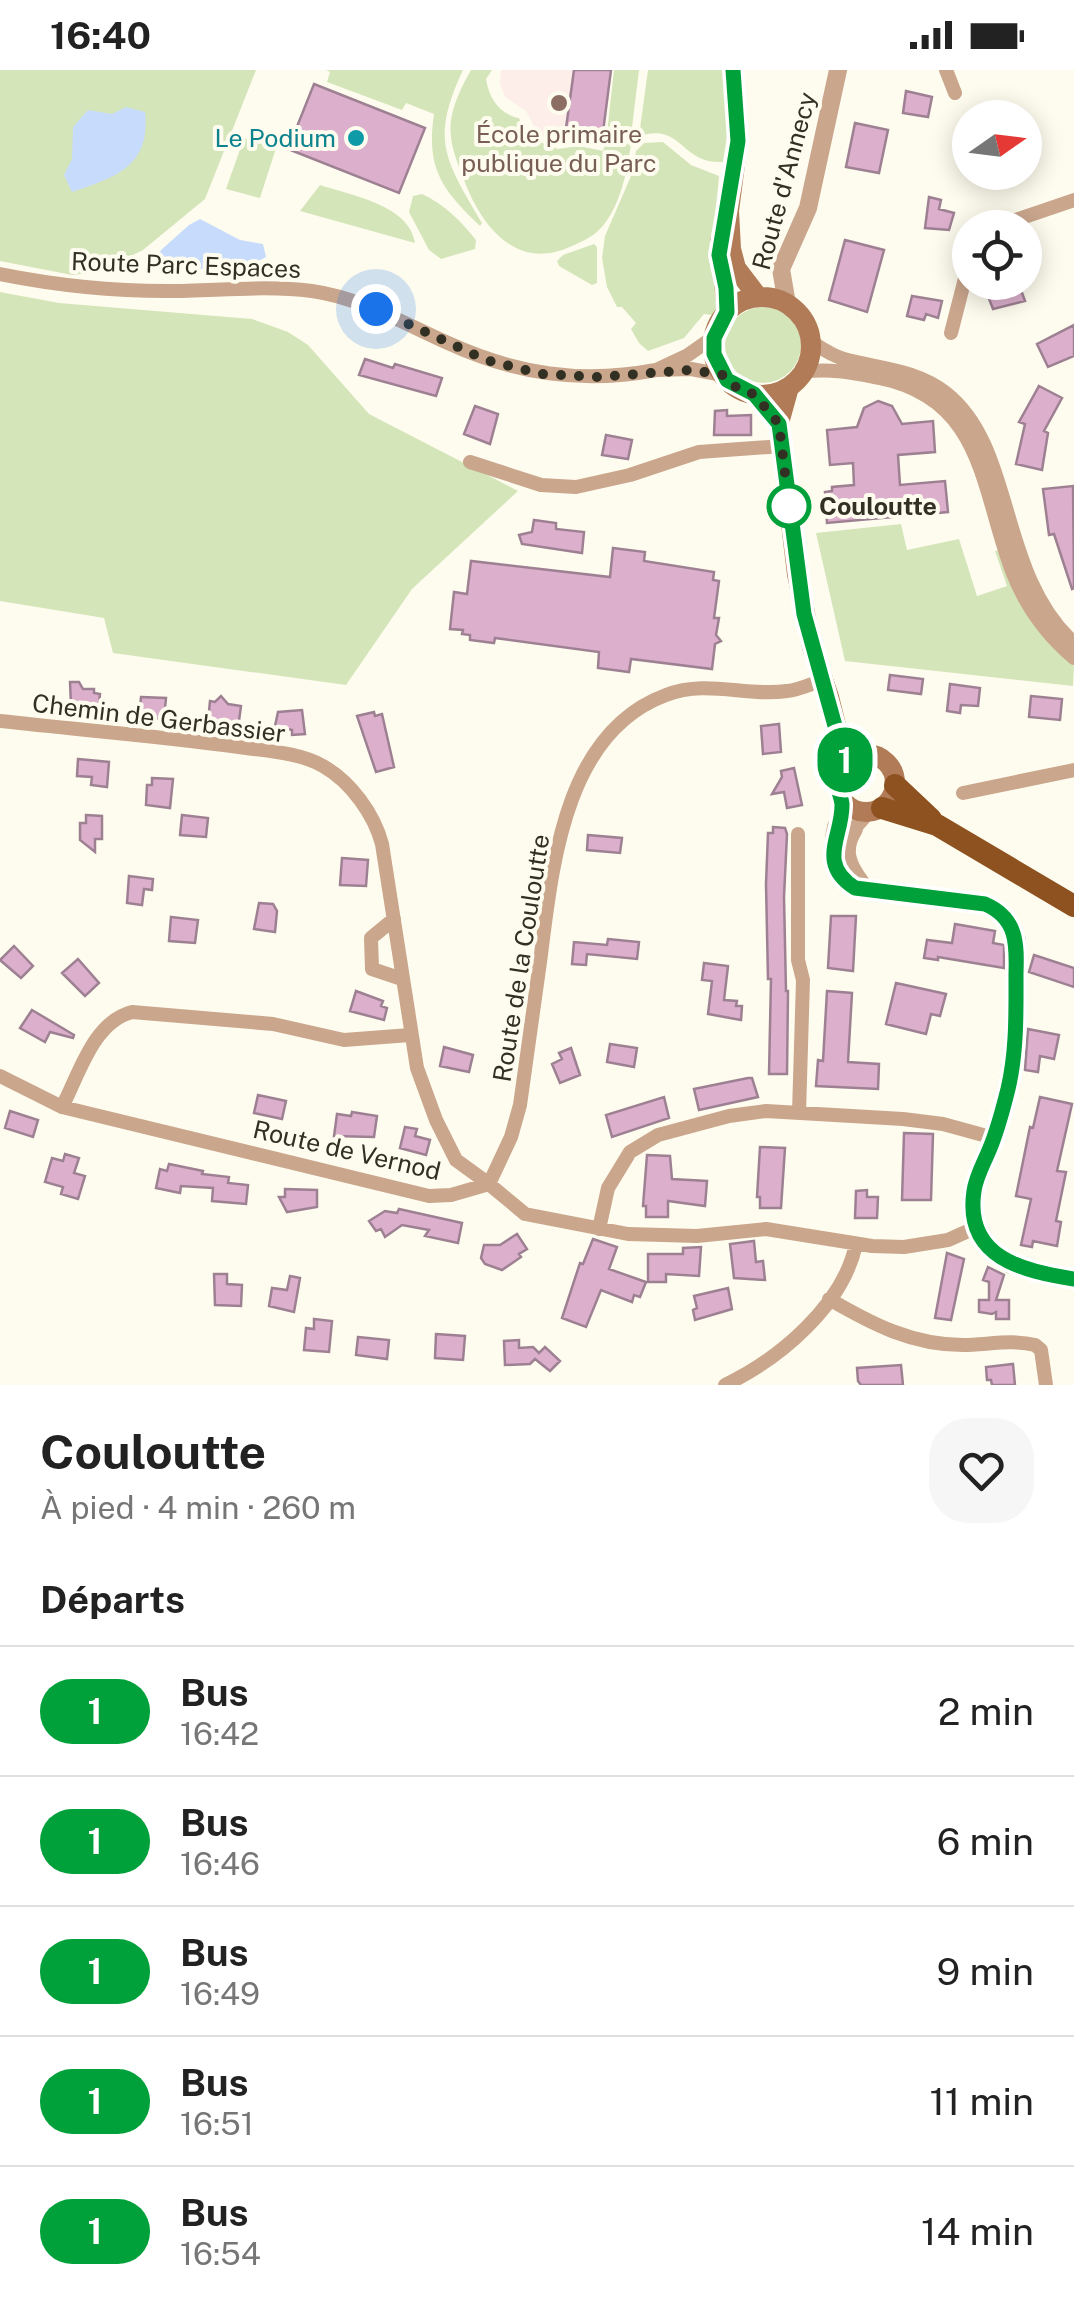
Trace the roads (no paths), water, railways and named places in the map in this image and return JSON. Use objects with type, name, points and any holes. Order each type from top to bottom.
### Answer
[{"type":"highway","points":[[895,785],[938,825],[1074,906]]},
{"type":"highway","points":[[876,810],[938,825]]},
{"type":"main road","points":[[734,70],[738,141],[729,211],[733,260],[758,297]]},
{"type":"main road","points":[[727,312],[719,255],[729,211]]},
{"type":"main road","points":[[779,424],[796,379],[810,341],[807,327],[787,304],[758,297],[736,304],[727,312],[714,336],[714,354],[723,375],[739,390],[766,395],[796,379]]},
{"type":"main road","points":[[754,394],[779,424],[804,614],[845,762]]},
{"type":"main road","points":[[826,689],[843,722],[870,754],[886,761],[891,768],[895,785],[889,802],[876,810],[855,811],[842,800],[836,780],[845,762],[870,754]]},
{"type":"street","name":"Route d'Annecy","points":[[787,304],[782,269],[808,208],[838,70]]},
{"type":"street","points":[[946,70],[955,94]]},
{"type":"street","points":[[1042,211],[1074,200]]},
{"type":"street","name":"Route Parc Espaces","points":[[0,274],[119,290],[313,291],[376,309],[518,370],[578,377],[656,370],[723,375]]},
{"type":"street","points":[[951,333],[959,300]]},
{"type":"street","name":"Route Parc Espaces","points":[[656,370],[688,355],[714,336]]},
{"type":"street","points":[[810,341],[841,358],[920,378],[946,393],[967,414],[982,440],[1034,592],[1052,621],[1074,642]]},
{"type":"street","points":[[796,379],[831,369],[904,384],[931,397],[952,414],[976,455],[1011,569],[1023,594],[1042,624],[1074,658]]},
{"type":"street","points":[[470,462],[542,484],[576,487],[630,475],[699,452],[783,446]]},
{"type":"street","name":"Route de la Couloutte","points":[[489,1184],[511,1136],[520,1104],[558,845],[574,796],[599,746],[630,714],[675,692],[708,686],[782,692],[826,689]]},
{"type":"street","name":"Chemin de Gerbassier","points":[[0,721],[190,740],[291,756],[323,766],[352,790],[375,823],[382,844],[410,1035],[426,1093],[453,1155],[489,1184]]},
{"type":"street","points":[[963,793],[1074,770]]},
{"type":"street","points":[[842,800],[846,855],[852,871],[868,890],[978,902],[999,911],[1012,926],[1017,940],[1015,1048],[1002,1114],[974,1189],[973,1211],[990,1249],[1012,1265],[1074,1279]]},
{"type":"street","points":[[845,828],[876,810]]},
{"type":"street","points":[[798,834],[798,960],[803,980],[799,1113]]},
{"type":"street","points":[[394,919],[370,938],[372,969],[402,978]]},
{"type":"street","points":[[62,1107],[102,1030],[118,1016],[132,1012],[274,1024],[344,1040],[410,1035]]},
{"type":"street","name":"Route de Vernod","points":[[0,1076],[62,1107],[428,1196],[450,1195],[489,1184]]},
{"type":"street","points":[[599,1229],[614,1175],[630,1152],[648,1139],[746,1113],[926,1122],[994,1138]]},
{"type":"street","points":[[489,1184],[525,1214],[599,1229],[697,1236],[766,1229],[880,1247],[926,1244],[964,1235],[977,1227]]},
{"type":"street","points":[[724,1385],[774,1356],[829,1299],[846,1272],[856,1244]]},
{"type":"street","points":[[829,1299],[883,1330],[917,1340],[960,1345],[1035,1344],[1041,1350],[1046,1385]]},
{"type":"water","points":[[126,107],[145,112],[145,131],[136,158],[116,175],[72,192],[64,175],[72,159],[73,127],[88,110],[112,114]]},
{"type":"water","points":[[200,219],[240,240],[263,244],[266,257],[243,265],[210,269],[177,267],[157,258],[161,250]]},
{"type":"place","name":"École primaire publique du Parc","points":[[559,103]]},
{"type":"place","name":"Le Podium","points":[[356,138]]},
{"type":"place","name":"Couloutte","points":[[789,506]]}]
